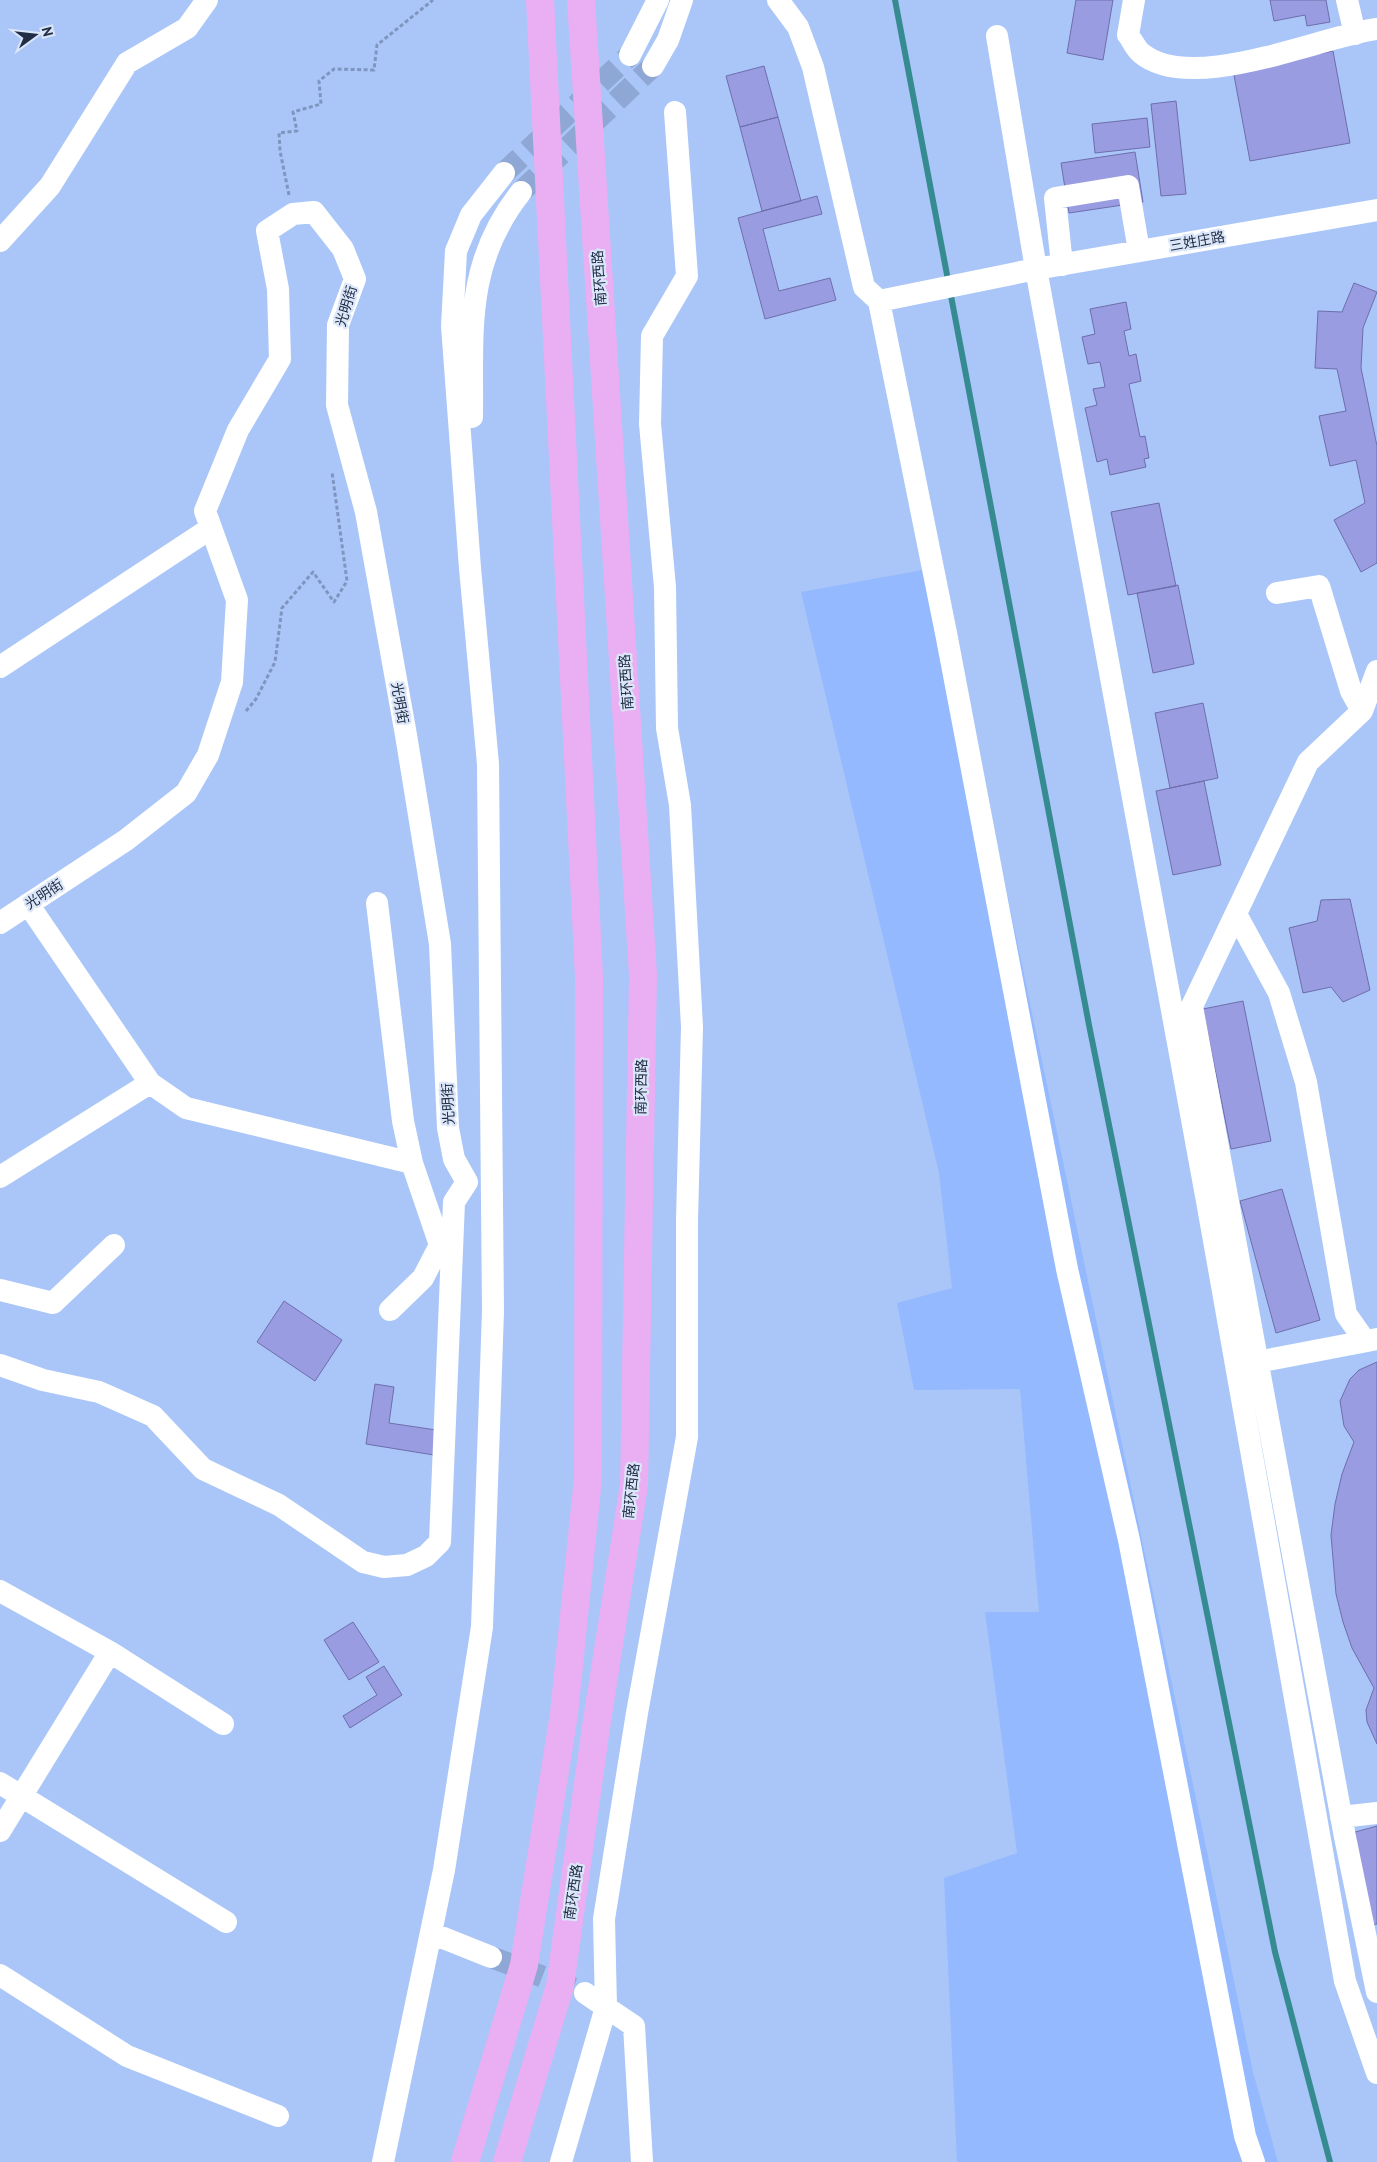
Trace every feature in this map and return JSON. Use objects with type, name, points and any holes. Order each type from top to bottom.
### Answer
[{"type":"highway","points":[[466,2162],[524,1965],[564,1714],[588,1478],[589,977],[540,0]]},
{"type":"highway","name":"南环西路","points":[[508,2162],[560,1986],[596,1727],[634,1485],[643,975],[581,0]]},
{"type":"street","points":[[0,242],[50,186],[126,63],[187,28],[207,0]]},
{"type":"street","points":[[630,55],[658,0]]},
{"type":"street","points":[[653,66],[668,40],[682,0]]},
{"type":"street","points":[[778,0],[798,27],[813,67],[864,287],[887,300],[946,633],[1067,1269],[1129,1540],[1245,2136],[1254,2162]]},
{"type":"street","points":[[1134,0],[1128,35],[1141,53],[1171,68],[1226,67],[1368,31],[1347,0]]},
{"type":"street","points":[[997,36],[1027,272],[1206,1192],[1346,1981],[1377,2073]]},
{"type":"street","points":[[561,2162],[606,2007],[604,1919],[637,1713],[687,1437],[686,1220],[692,1027],[680,804],[667,728],[665,587],[650,424],[652,336],[687,276],[675,112]]},
{"type":"street","points":[[383,2162],[444,1870],[482,1627],[494,1311],[488,764],[470,568],[452,326],[456,251],[471,215],[504,173]]},
{"type":"street","points":[[1062,265],[1055,198],[1128,186],[1139,251]]},
{"type":"street","points":[[470,568],[473,335],[478,278],[495,230],[521,192]]},
{"type":"street","name":"三姓庄路","points":[[887,300],[1062,265],[1377,210]]},
{"type":"street","name":"光明街","points":[[0,923],[126,840],[186,793],[208,755],[232,682],[236,600],[205,511],[238,430],[280,359],[278,288],[267,231],[293,214],[314,212],[344,249],[355,279],[338,325],[337,405],[366,512],[439,934],[448,1128],[454,1159],[467,1182]]},
{"type":"street","points":[[0,667],[211,528]]},
{"type":"street","points":[[1277,593],[1319,586],[1351,692],[1362,711]]},
{"type":"street","points":[[1377,671],[1362,711],[1308,762],[1192,1006],[1341,1817],[1377,1992]]},
{"type":"street","points":[[377,903],[403,1121],[412,1162],[446,1246]]},
{"type":"street","points":[[28,904],[150,1082],[186,1108],[412,1162]]},
{"type":"street","points":[[1236,914],[1280,993],[1306,1082],[1346,1314],[1371,1340]]},
{"type":"street","points":[[0,1177],[150,1082]]},
{"type":"street","points":[[0,1365],[43,1380],[99,1392],[153,1416],[203,1469],[279,1504],[363,1562],[384,1567],[407,1565],[426,1556],[440,1542],[446,1246],[454,1202],[467,1182],[492,1186]]},
{"type":"street","points":[[0,1290],[54,1303],[114,1245]]},
{"type":"street","points":[[390,1310],[423,1278],[446,1246]]},
{"type":"street","points":[[1257,1362],[1371,1340]]},
{"type":"street","points":[[0,1591],[110,1652],[223,1724]]},
{"type":"street","points":[[0,1831],[110,1652]]},
{"type":"street","points":[[0,1783],[226,1922]]},
{"type":"street","points":[[1341,1817],[1377,1812]]},
{"type":"street","points":[[431,1933],[491,1957]]},
{"type":"street","points":[[0,1975],[127,2056],[278,2116]]},
{"type":"street","points":[[585,1993],[634,2026],[642,2162]]},
{"type":"path","points":[[293,214],[280,151],[279,133],[296,131],[294,112],[321,104],[319,81],[334,69],[374,70],[378,45],[433,0]]},
{"type":"path","points":[[244,713],[256,699],[275,662],[282,608],[313,572],[334,602],[347,581],[332,472],[353,463]]},
{"type":"shaded area","points":[[939,567],[1253,2072],[1278,2162],[957,2162],[944,1878],[1017,1853],[985,1612],[1039,1612],[1020,1389],[914,1390],[897,1303],[952,1288],[939,1173],[801,592]]},
{"type":"building","points":[[1076,0],[1113,0],[1103,60],[1067,53]]},
{"type":"building","points":[[1270,0],[1326,0],[1330,22],[1307,26],[1305,15],[1274,21]]},
{"type":"building","points":[[1333,51],[1350,143],[1250,161],[1233,70]]},
{"type":"building","points":[[764,66],[778,117],[740,127],[726,76]]},
{"type":"building","points":[[1176,101],[1186,194],[1161,196],[1151,104]]},
{"type":"building","points":[[778,117],[801,201],[762,211],[740,127]]},
{"type":"building","points":[[1147,118],[1150,147],[1095,153],[1092,124]]},
{"type":"building","points":[[1135,152],[1143,202],[1069,213],[1061,163]]},
{"type":"building","points":[[817,196],[822,214],[763,229],[779,291],[830,278],[836,300],[765,319],[738,218]]},
{"type":"building","points":[[1354,283],[1377,292],[1363,328],[1361,368],[1377,446],[1377,563],[1361,572],[1334,520],[1365,503],[1356,460],[1330,466],[1319,416],[1346,411],[1337,369],[1315,368],[1318,311],[1342,312]]},
{"type":"building","points":[[1126,302],[1131,329],[1124,331],[1129,356],[1136,354],[1141,381],[1129,384],[1140,437],[1145,436],[1149,458],[1144,459],[1146,467],[1110,475],[1107,459],[1097,462],[1085,408],[1097,405],[1093,389],[1105,387],[1100,362],[1088,364],[1082,337],[1095,334],[1090,309]]},
{"type":"building","points":[[1159,503],[1176,586],[1128,595],[1111,512]]},
{"type":"building","points":[[1178,585],[1194,664],[1153,673],[1137,593]]},
{"type":"building","points":[[1203,703],[1218,778],[1170,788],[1155,713]]},
{"type":"building","points":[[1204,781],[1221,865],[1173,875],[1156,791]]},
{"type":"building","points":[[1350,899],[1370,990],[1343,1002],[1331,987],[1303,993],[1289,928],[1317,921],[1321,900]]},
{"type":"building","points":[[1243,1001],[1271,1141],[1231,1149],[1203,1009]]},
{"type":"building","points":[[1282,1189],[1320,1320],[1276,1333],[1240,1201]]},
{"type":"building","points":[[284,1301],[342,1340],[315,1381],[257,1342]]},
{"type":"building","points":[[1377,1362],[1377,1744],[1367,1722],[1366,1710],[1374,1688],[1352,1648],[1343,1622],[1336,1594],[1331,1535],[1335,1504],[1342,1474],[1354,1442],[1344,1426],[1340,1401],[1350,1379],[1359,1370]]},
{"type":"building","points":[[375,1384],[394,1387],[389,1423],[443,1431],[440,1456],[366,1444]]},
{"type":"building","points":[[353,1622],[379,1662],[349,1680],[324,1640]]},
{"type":"building","points":[[384,1666],[402,1695],[350,1728],[343,1716],[377,1695],[366,1677]]},
{"type":"building","points":[[1377,1826],[1377,1924],[1371,1925],[1348,1834]]},
{"type":"waterway","points":[[895,0],[1089,1025],[1275,1952],[1330,2162]]},
{"type":"tunnel","points":[[504,173],[630,55]]},
{"type":"tunnel","points":[[521,192],[653,66]]},
{"type":"tunnel","points":[[491,1957],[575,1989]]}]
